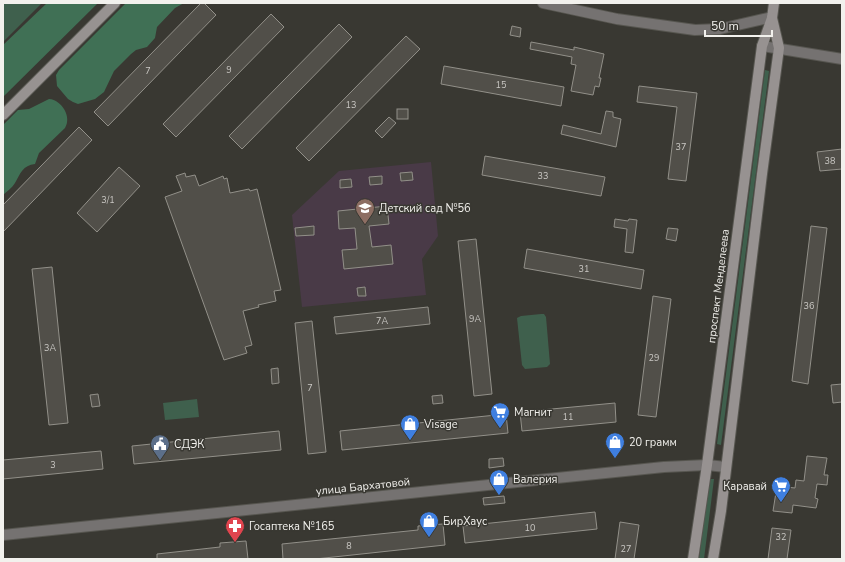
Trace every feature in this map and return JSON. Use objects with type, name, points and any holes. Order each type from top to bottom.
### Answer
[{"type":"main road","points":[[3,115],[115,3]]},
{"type":"main road","name":"проспект Менделеева","points":[[693,559],[707,465],[762,46],[772,18],[774,3]]},
{"type":"main road","name":"проспект Менделеева","points":[[713,559],[779,48],[772,18]]},
{"type":"street","points":[[543,3],[605,16],[695,30],[720,29],[772,18]]},
{"type":"street","points":[[762,46],[842,59]]},
{"type":"street","name":"улица Бархатовой","points":[[3,535],[648,468],[707,465],[726,467]]},
{"type":"shaded area","name":"Детский сад №56","points":[[431,162],[438,236],[422,259],[426,295],[302,307],[292,215],[339,171]]},
{"type":"green space","points":[[3,3],[42,3],[3,42]]},
{"type":"green space","points":[[47,3],[98,3],[3,97],[3,45]]},
{"type":"green space","points":[[126,3],[184,3],[175,8],[157,27],[155,38],[147,47],[136,50],[114,71],[104,92],[95,99],[78,104],[73,102],[68,99],[57,86],[56,75],[59,70]]},
{"type":"green space","points":[[765,70],[769,71],[721,445],[717,444]]},
{"type":"green space","points":[[49,99],[58,102],[62,106],[66,114],[67,124],[65,128],[39,153],[35,164],[25,168],[20,173],[14,185],[3,195],[3,125],[18,110],[29,109]]},
{"type":"green space","points":[[544,314],[546,317],[550,364],[547,367],[525,369],[522,365],[517,318],[521,316]]},
{"type":"green space","points":[[197,399],[199,417],[165,420],[163,403]]},
{"type":"green space","points":[[709,479],[714,479],[704,559],[699,559]]},
{"type":"building","points":[[201,3],[204,3],[216,15],[108,126],[94,112]]},
{"type":"building","points":[[271,14],[284,27],[176,137],[163,124]]},
{"type":"building","points":[[339,24],[352,37],[242,149],[229,136]]},
{"type":"building","points":[[512,26],[521,28],[520,37],[510,35]]},
{"type":"building","points":[[406,36],[420,49],[309,161],[296,148]]},
{"type":"building","points":[[531,42],[574,50],[574,47],[604,54],[599,78],[601,78],[599,87],[595,86],[593,95],[571,91],[576,65],[571,64],[572,57],[530,49]]},
{"type":"building","points":[[444,66],[564,87],[561,106],[441,84]]},
{"type":"building","points":[[639,86],[697,93],[686,181],[668,179],[677,107],[637,102]]},
{"type":"building","points":[[397,109],[408,109],[408,119],[397,119]]},
{"type":"building","points":[[606,111],[613,112],[613,117],[621,119],[616,147],[561,134],[563,125],[601,134]]},
{"type":"building","points":[[389,117],[396,123],[382,138],[375,131]]},
{"type":"building","points":[[79,127],[92,140],[3,232],[3,205]]},
{"type":"building","points":[[842,149],[842,169],[820,171],[817,152]]},
{"type":"building","points":[[485,156],[605,177],[601,196],[482,175]]},
{"type":"building","points":[[119,167],[140,186],[97,232],[77,213]]},
{"type":"building","points":[[412,172],[413,180],[401,181],[400,173]]},
{"type":"building","points":[[185,173],[186,177],[195,175],[199,186],[223,176],[224,179],[227,178],[230,193],[257,189],[281,290],[274,291],[276,301],[258,305],[259,307],[243,311],[252,345],[245,347],[247,353],[224,360],[165,197],[182,191],[176,176]]},
{"type":"building","points":[[382,176],[382,184],[370,185],[369,177]]},
{"type":"building","points":[[351,179],[352,187],[340,188],[340,180]]},
{"type":"building","points":[[387,206],[389,224],[369,226],[372,247],[391,245],[393,264],[344,269],[342,250],[357,249],[355,228],[339,229],[338,211]]},
{"type":"building","points":[[615,219],[628,221],[629,219],[637,220],[633,253],[625,252],[627,229],[614,227]]},
{"type":"building","points":[[314,226],[314,235],[296,236],[295,228]]},
{"type":"building","points":[[811,226],[827,228],[808,384],[792,381]]},
{"type":"building","points":[[668,228],[678,229],[676,241],[666,239]]},
{"type":"building","points":[[476,239],[492,394],[474,396],[458,241]]},
{"type":"building","points":[[527,249],[644,270],[641,289],[524,268]]},
{"type":"building","points":[[52,267],[68,423],[49,425],[32,269]]},
{"type":"building","points":[[365,287],[366,296],[358,296],[357,288]]},
{"type":"building","points":[[653,296],[671,299],[656,417],[638,415]]},
{"type":"building","points":[[428,307],[430,324],[336,334],[334,317]]},
{"type":"building","points":[[312,321],[326,452],[308,454],[295,323]]},
{"type":"building","points":[[278,368],[279,383],[272,384],[271,369]]},
{"type":"building","points":[[842,384],[842,402],[833,403],[831,385]]},
{"type":"building","points":[[98,394],[100,406],[92,407],[90,395]]},
{"type":"building","points":[[442,395],[443,403],[433,404],[432,396]]},
{"type":"building","points":[[615,403],[616,422],[522,431],[520,412]]},
{"type":"building","points":[[506,414],[508,433],[342,450],[340,431]]},
{"type":"building","points":[[279,431],[281,450],[134,464],[132,446]]},
{"type":"building","points":[[101,451],[103,469],[3,479],[3,460]]},
{"type":"building","points":[[807,456],[827,458],[824,475],[828,475],[827,485],[817,484],[815,498],[818,499],[816,508],[793,505],[792,513],[773,511],[777,486],[795,488],[796,480],[804,481]]},
{"type":"building","points":[[503,458],[504,466],[489,468],[489,459]]},
{"type":"building","points":[[504,496],[505,503],[484,505],[483,498]]},
{"type":"building","points":[[595,512],[597,529],[465,543],[463,526]]},
{"type":"building","points":[[620,522],[639,525],[634,559],[615,559]]},
{"type":"building","points":[[443,524],[445,545],[315,559],[283,559],[282,544],[418,530],[418,526]]},
{"type":"building","points":[[772,528],[791,530],[787,559],[768,559]]},
{"type":"building","points":[[246,541],[248,559],[157,559],[157,554],[220,547],[220,543]]},
{"type":"place","name":"Детский сад №56","points":[[365,225]]},
{"type":"place","name":"Магнит","points":[[500,429]]},
{"type":"place","name":"Visage","points":[[410,441]]},
{"type":"place","name":"20 грамм","points":[[615,459]]},
{"type":"place","name":"СДЭК","points":[[160,461]]},
{"type":"place","name":"Валерия","points":[[499,496]]},
{"type":"place","name":"Каравай","points":[[781,503]]},
{"type":"place","name":"БирХаус","points":[[429,538]]},
{"type":"place","name":"Госаптека №165","points":[[235,543]]}]
